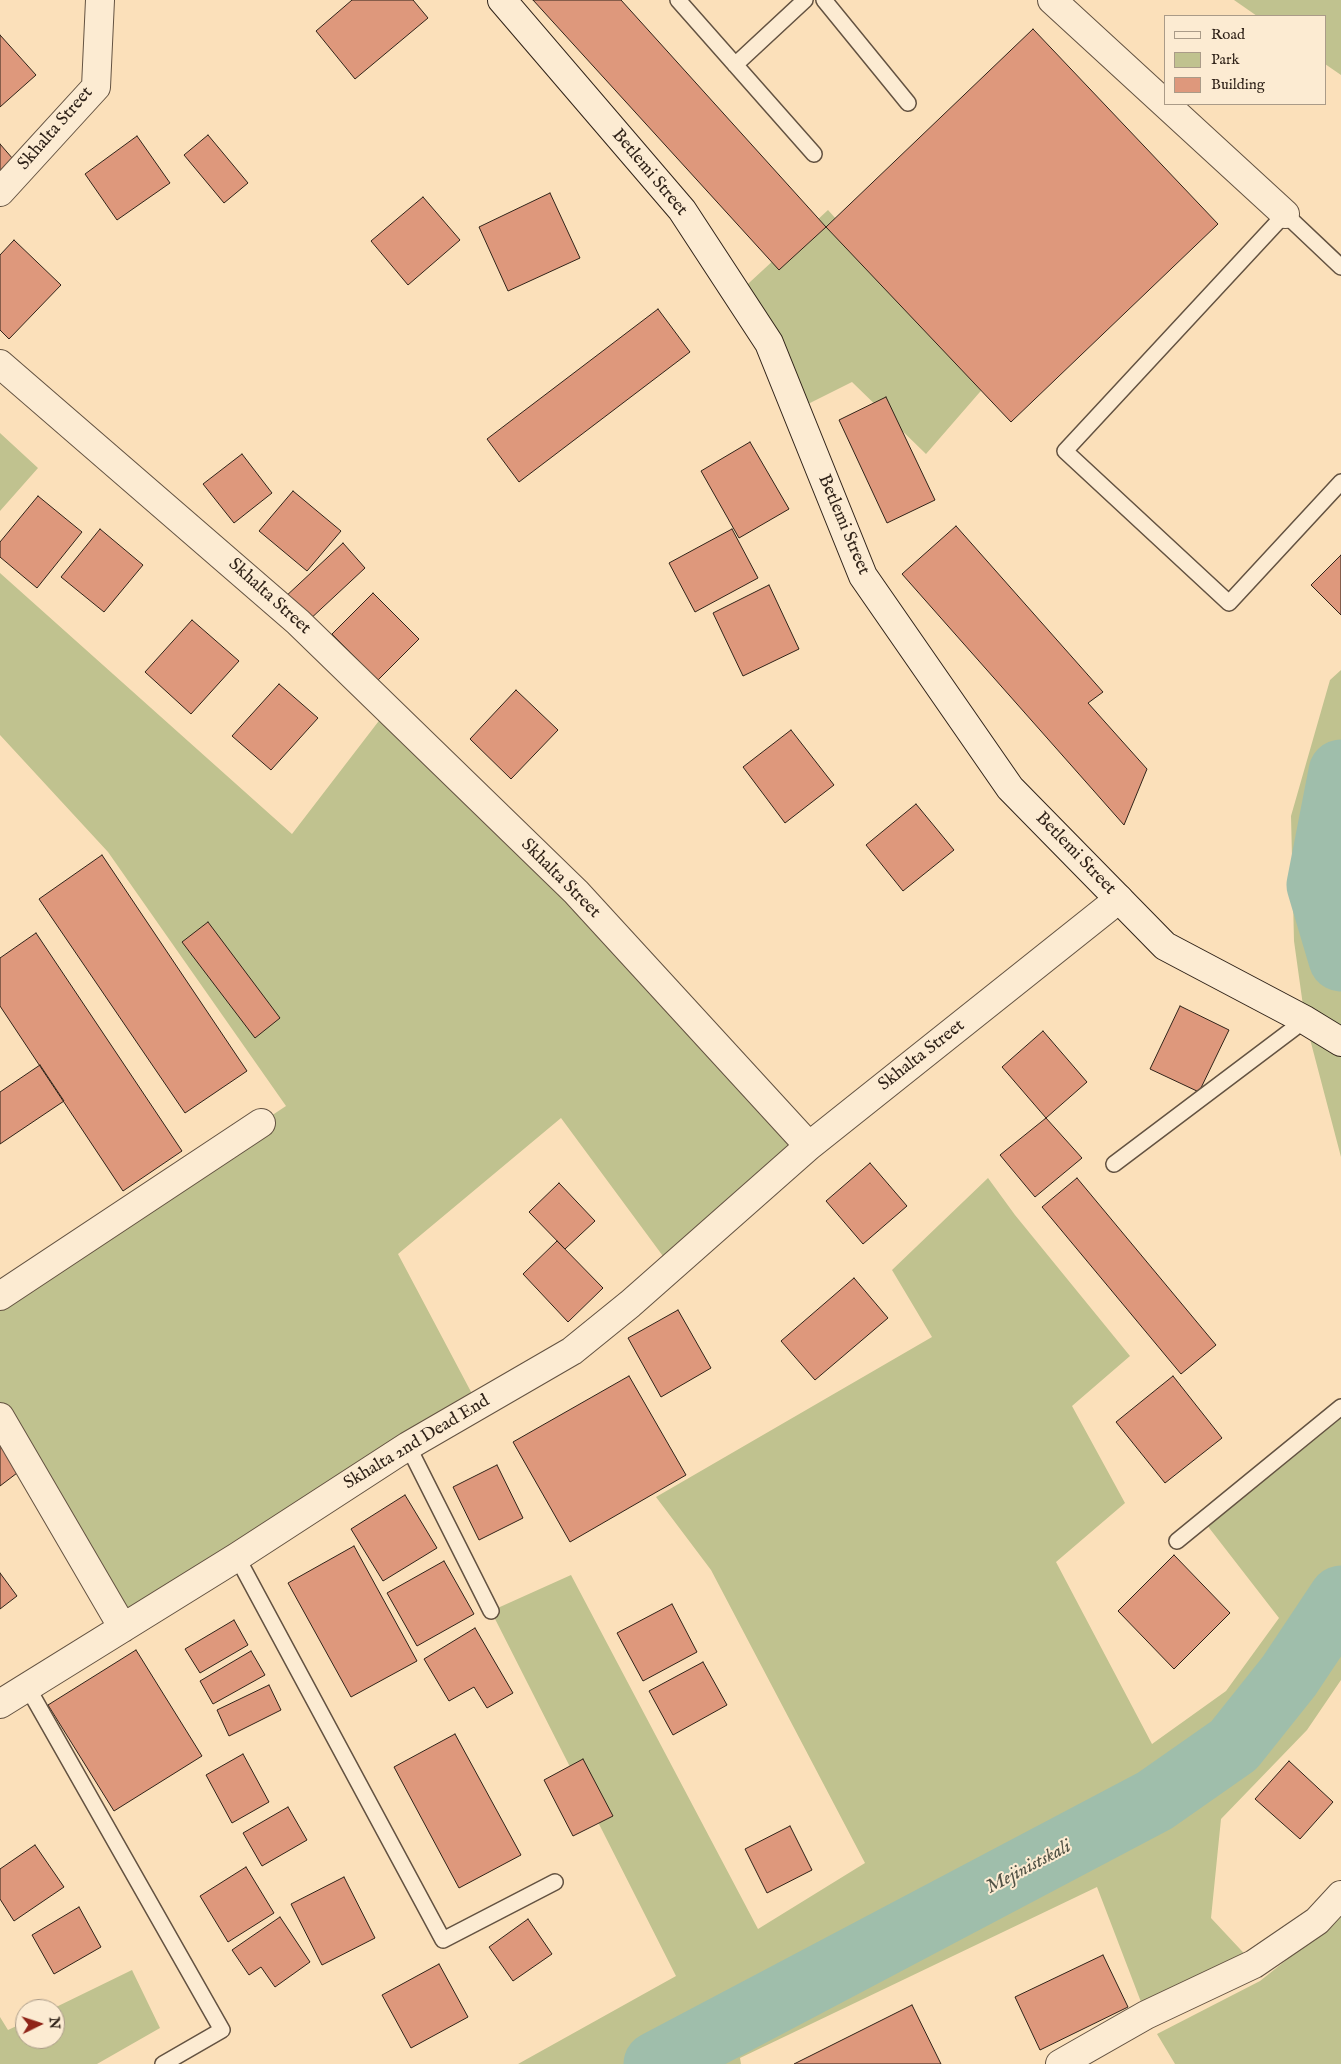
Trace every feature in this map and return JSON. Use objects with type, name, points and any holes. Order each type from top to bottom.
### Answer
[{"type":"street","name":"Skhalta Street","points":[[0,192],[96,87],[100,0]]},
{"type":"street","name":"Betlemi Street","points":[[502,0],[682,210],[769,343],[863,576],[1010,788],[1165,946],[1305,1020],[1341,1042]]},
{"type":"street","points":[[1052,0],[1164,103]]},
{"type":"street","points":[[1166,105],[1285,214]]},
{"type":"street","name":"Skhalta Street","points":[[0,364],[305,628],[576,892],[809,1146],[1119,900]]},
{"type":"street","points":[[0,1296],[261,1123]]},
{"type":"street","name":"Skhalta 2nd Dead End","points":[[0,1704],[236,1557],[408,1446],[572,1351],[630,1304],[809,1146]]},
{"type":"street","points":[[0,1417],[123,1628]]},
{"type":"street","points":[[1060,2064],[1146,2015],[1254,1964],[1317,1920],[1341,1895]]},
{"type":"lane","points":[[678,0],[814,154]]},
{"type":"lane","points":[[735,65],[805,0]]},
{"type":"lane","points":[[824,0],[908,103]]},
{"type":"lane","points":[[1341,267],[1285,214],[1065,451],[1229,603],[1341,482]]},
{"type":"lane","points":[[1114,1164],[1305,1020]]},
{"type":"lane","points":[[1177,1541],[1341,1407]]},
{"type":"lane","points":[[408,1446],[491,1611]]},
{"type":"lane","points":[[236,1557],[443,1940],[556,1882]]},
{"type":"lane","points":[[28,1688],[222,2030],[163,2064]]},
{"type":"green space","points":[[1234,0],[1341,0],[1341,75],[1326,65],[1326,15],[1256,15]]},
{"type":"green space","points":[[828,210],[986,385],[926,454],[852,382],[796,410],[737,294]]},
{"type":"green space","points":[[0,433],[38,468],[0,511]]},
{"type":"green space","points":[[0,573],[292,834],[388,709],[809,1146],[671,1267],[561,1118],[398,1254],[478,1405],[123,1628],[0,1426],[0,1296],[286,1106],[108,852],[0,735]]},
{"type":"green space","points":[[1341,670],[1341,1157],[1305,1020],[1294,941],[1291,816],[1330,680]]},
{"type":"green space","points":[[988,1178],[1015,1215],[1130,1356],[1072,1406],[1125,1503],[1056,1562],[1152,1744],[1226,1691],[1279,1618],[1203,1520],[1341,1407],[1341,1680],[1307,1730],[1221,1819],[1211,1918],[1254,1964],[1146,2015],[1097,1887],[740,2058],[741,2064],[518,2064],[676,1976],[491,1611],[571,1575],[758,1929],[865,1863],[711,1570],[656,1497],[932,1337],[892,1270]]},
{"type":"green space","points":[[1341,1913],[1341,2064],[1175,2064],[1157,2034],[1260,1981],[1319,1934]]},
{"type":"green space","points":[[132,1970],[160,2028],[97,2064],[0,2064],[0,2017],[8,2030],[15,2027],[15,2049],[65,2049],[65,2003]]},
{"type":"building","points":[[352,0],[413,0],[428,18],[355,79],[316,31]]},
{"type":"building","points":[[533,0],[621,0],[826,227],[779,270]]},
{"type":"building","points":[[1033,29],[1218,224],[1011,422],[826,227]]},
{"type":"building","points":[[0,35],[36,75],[0,107]]},
{"type":"building","points":[[208,135],[248,183],[224,203],[184,155]]},
{"type":"building","points":[[137,136],[170,183],[117,220],[85,174]]},
{"type":"building","points":[[0,144],[13,159],[0,171]]},
{"type":"building","points":[[550,193],[580,258],[508,291],[479,227]]},
{"type":"building","points":[[423,197],[460,240],[408,285],[371,241]]},
{"type":"building","points":[[14,240],[61,285],[9,339],[0,330],[0,255]]},
{"type":"building","points":[[658,309],[690,352],[519,482],[487,439]]},
{"type":"building","points":[[886,397],[935,500],[887,523],[839,420]]},
{"type":"building","points":[[750,442],[789,509],[739,538],[701,471]]},
{"type":"building","points":[[242,454],[272,493],[234,523],[203,484]]},
{"type":"building","points":[[293,491],[341,531],[307,571],[259,531]]},
{"type":"building","points":[[38,496],[82,532],[37,588],[0,557],[0,542]]},
{"type":"building","points":[[956,526],[1103,692],[1088,703],[1147,769],[1124,825],[902,574]]},
{"type":"building","points":[[100,529],[143,565],[104,612],[61,577]]},
{"type":"building","points":[[732,529],[758,578],[695,612],[669,563]]},
{"type":"building","points":[[343,543],[365,568],[307,622],[284,598]]},
{"type":"building","points":[[1341,555],[1341,615],[1311,585]]},
{"type":"building","points":[[769,585],[799,649],[743,676],[713,613]]},
{"type":"building","points":[[373,593],[419,639],[378,680],[332,634]]},
{"type":"building","points":[[192,620],[239,661],[191,714],[145,672]]},
{"type":"building","points":[[279,684],[318,718],[271,770],[232,736]]},
{"type":"building","points":[[516,690],[558,730],[511,779],[470,739]]},
{"type":"building","points":[[791,730],[834,785],[785,823],[743,767]]},
{"type":"building","points":[[916,804],[954,850],[903,891],[866,845]]},
{"type":"building","points":[[102,855],[247,1071],[185,1113],[39,899]]},
{"type":"building","points":[[208,922],[280,1018],[255,1038],[182,942]]},
{"type":"building","points":[[36,933],[182,1151],[123,1191],[0,1006],[0,958]]},
{"type":"building","points":[[1180,1006],[1229,1030],[1199,1092],[1150,1069]]},
{"type":"building","points":[[1043,1031],[1087,1082],[1046,1118],[1002,1067]]},
{"type":"building","points":[[40,1065],[64,1101],[0,1144],[0,1092]]},
{"type":"building","points":[[1046,1118],[1082,1158],[1035,1197],[1000,1155]]},
{"type":"building","points":[[870,1163],[907,1206],[863,1244],[826,1201]]},
{"type":"building","points":[[1077,1178],[1216,1345],[1181,1374],[1042,1207]]},
{"type":"building","points":[[559,1183],[595,1221],[565,1249],[529,1212]]},
{"type":"building","points":[[557,1241],[603,1288],[568,1322],[523,1274]]},
{"type":"building","points":[[854,1278],[888,1318],[815,1380],[781,1341]]},
{"type":"building","points":[[678,1310],[711,1368],[661,1397],[628,1338]]},
{"type":"building","points":[[629,1376],[686,1475],[570,1542],[513,1442]]},
{"type":"building","points":[[1173,1376],[1222,1438],[1165,1483],[1116,1422]]},
{"type":"building","points":[[0,1443],[21,1470],[0,1486]]},
{"type":"building","points":[[497,1465],[523,1518],[479,1540],[453,1487]]},
{"type":"building","points":[[405,1495],[437,1548],[383,1581],[351,1529]]},
{"type":"building","points":[[354,1546],[417,1661],[351,1697],[288,1583]]},
{"type":"building","points":[[1174,1555],[1230,1613],[1174,1669],[1118,1611]]},
{"type":"building","points":[[444,1561],[474,1614],[417,1646],[387,1593]]},
{"type":"building","points":[[0,1573],[17,1596],[0,1609]]},
{"type":"building","points":[[672,1604],[697,1652],[643,1681],[617,1633]]},
{"type":"building","points":[[234,1620],[248,1645],[200,1673],[185,1649]]},
{"type":"building","points":[[475,1628],[513,1693],[487,1708],[474,1687],[449,1701],[424,1659]]},
{"type":"building","points":[[136,1650],[202,1756],[114,1811],[48,1705]]},
{"type":"building","points":[[251,1651],[265,1675],[213,1704],[200,1681]]},
{"type":"building","points":[[703,1662],[727,1705],[673,1735],[649,1691]]},
{"type":"building","points":[[269,1685],[281,1710],[229,1736],[217,1710]]},
{"type":"building","points":[[455,1734],[521,1855],[459,1888],[394,1767]]},
{"type":"building","points":[[243,1754],[269,1802],[232,1823],[206,1775]]},
{"type":"building","points":[[583,1759],[613,1816],[573,1836],[544,1780]]},
{"type":"building","points":[[1289,1761],[1333,1802],[1300,1839],[1255,1799]]},
{"type":"building","points":[[288,1807],[307,1840],[262,1866],[243,1833]]},
{"type":"building","points":[[790,1826],[812,1870],[767,1893],[745,1849]]},
{"type":"building","points":[[35,1845],[64,1887],[14,1921],[0,1899],[0,1869]]},
{"type":"building","points":[[246,1867],[274,1913],[228,1942],[200,1896]]},
{"type":"building","points":[[344,1877],[375,1938],[322,1965],[291,1904]]},
{"type":"building","points":[[79,1907],[101,1947],[54,1974],[32,1935]]},
{"type":"building","points":[[280,1917],[310,1962],[275,1987],[261,1967],[249,1975],[232,1950]]},
{"type":"building","points":[[528,1919],[552,1954],[513,1981],[489,1947]]},
{"type":"building","points":[[1103,1955],[1128,2007],[1040,2050],[1015,1997]]},
{"type":"building","points":[[439,1964],[468,2017],[411,2048],[382,1995]]},
{"type":"building","points":[[912,2005],[941,2064],[794,2064]]},
{"type":"waterway","name":"Mejinistskali","points":[[1341,772],[1319,885],[1341,959]]},
{"type":"waterway","name":"Mejinistskali","points":[[656,2064],[1154,1801],[1234,1745],[1289,1676],[1341,1598]]}]
